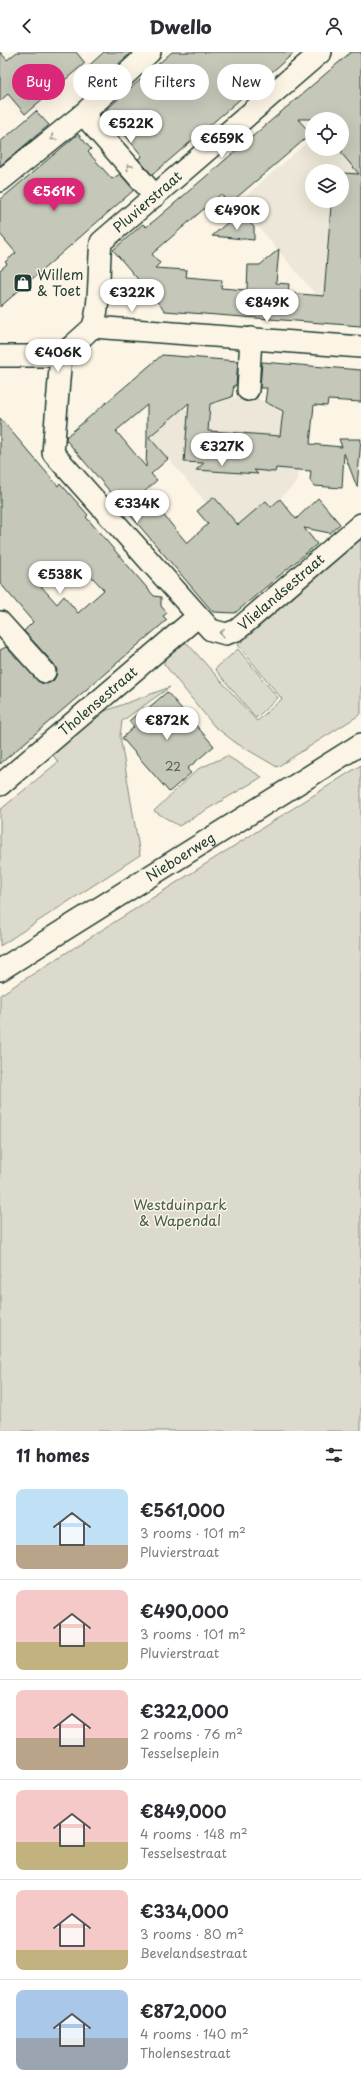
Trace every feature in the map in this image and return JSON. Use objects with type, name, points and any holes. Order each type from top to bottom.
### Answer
[{"type":"street","points":[[0,181],[83,114],[150,52]]},
{"type":"street","name":"Pluvierstraat","points":[[93,327],[98,295],[98,264],[101,242],[321,52]]},
{"type":"street","points":[[83,114],[154,196]]},
{"type":"street","points":[[0,356],[61,356],[93,327],[361,347]]},
{"type":"street","points":[[248,390],[251,338]]},
{"type":"street","name":"Vlielandsestraat","points":[[61,356],[53,452],[197,617],[211,630],[226,634],[233,632],[361,524]]},
{"type":"street","name":"Tholensestraat","points":[[0,785],[197,617]]},
{"type":"street","points":[[2,627],[45,672]]},
{"type":"street","name":"Nieboerweg","points":[[0,970],[361,744]]},
{"type":"shaded area","points":[[305,144],[305,156],[349,156],[349,151],[360,151],[361,155],[361,326],[315,323],[317,296],[238,203]]},
{"type":"shaded area","points":[[249,393],[281,412],[281,417],[303,418],[297,482],[237,539],[150,437],[183,409],[210,411],[211,405]]},
{"type":"green space","points":[[361,539],[361,714],[277,767],[236,743],[214,726],[164,664],[164,657],[182,643],[187,643],[257,721],[282,699],[238,645]]},
{"type":"green space","points":[[238,649],[278,698],[256,718],[215,669]]},
{"type":"green space","points":[[170,687],[122,721],[120,736],[140,855],[0,946],[0,810],[58,762],[50,751],[97,714]]},
{"type":"green space","points":[[227,756],[262,777],[179,826],[154,811],[198,769]]},
{"type":"green space","name":"Westduinpark & Wapendal","points":[[361,765],[361,1431],[0,1431],[0,995]]},
{"type":"building","points":[[0,52],[7,60],[17,52],[76,52],[85,63],[73,64],[73,73],[65,80],[65,64],[12,64],[12,99],[8,94],[0,101]]},
{"type":"building","points":[[104,52],[132,52],[118,64],[91,64]]},
{"type":"building","points":[[172,52],[295,52],[275,69],[275,64],[217,64],[217,100],[239,100],[152,175],[138,159],[142,156],[121,130],[117,134],[100,115],[117,100],[132,100],[132,87],[140,80],[140,100],[209,100],[209,64],[158,64]]},
{"type":"building","points":[[351,52],[361,52],[361,326],[165,311],[113,250],[143,224],[146,227]],"holes":[[[305,112],[349,112],[349,156],[344,156],[359,174],[349,173],[349,208],[331,208],[324,296],[288,293],[289,284],[276,283],[279,249],[260,265],[248,265],[247,290],[221,288],[222,280],[186,277],[187,270],[155,268],[160,263],[152,254],[221,194],[229,204],[305,139],[305,127],[298,119],[305,119]]]},
{"type":"building","points":[[13,100],[41,100],[25,114]]},
{"type":"building","points":[[36,111],[49,125],[0,166],[0,142]]},
{"type":"building","points":[[78,134],[91,149],[88,152],[112,179],[120,174],[134,190],[0,307],[0,270],[7,264],[5,262],[16,253],[0,234],[0,200]]},
{"type":"building","points":[[248,221],[254,227],[254,240],[212,236],[227,223]]},
{"type":"building","points":[[162,355],[238,361],[236,386],[234,385],[232,397],[210,404],[208,431],[280,436],[283,411],[265,402],[267,388],[260,388],[262,362],[361,370],[361,402],[328,400],[327,406],[314,405],[310,444],[342,447],[339,439],[361,439],[357,487],[344,453],[342,488],[314,486],[310,480],[311,471],[276,468],[275,472],[254,470],[258,474],[196,470],[204,463],[184,462],[189,403],[149,437],[168,459],[151,474],[157,480],[144,492],[187,543],[208,524],[197,511],[214,497],[238,525],[266,501],[271,507],[280,499],[296,519],[318,498],[340,524],[330,533],[304,528],[317,544],[235,613],[213,612],[66,440],[66,437]],"holes":[[[147,405],[146,467],[116,431]]]},
{"type":"building","points":[[0,418],[58,486],[60,483],[88,515],[86,517],[154,596],[161,597],[161,606],[167,613],[163,616],[167,620],[0,764],[0,650],[6,647],[41,683],[47,684],[53,681],[57,670],[54,664],[24,631],[33,622],[0,583]],"holes":[[[81,565],[104,590],[78,613],[64,596],[57,604],[39,584],[59,568],[67,577]]]},
{"type":"building","points":[[167,692],[214,746],[187,769],[191,773],[169,792],[122,738],[134,727],[129,721],[144,708],[146,710]]},
{"type":"place","name":"Willem & Toet","points":[[23,283]]}]
